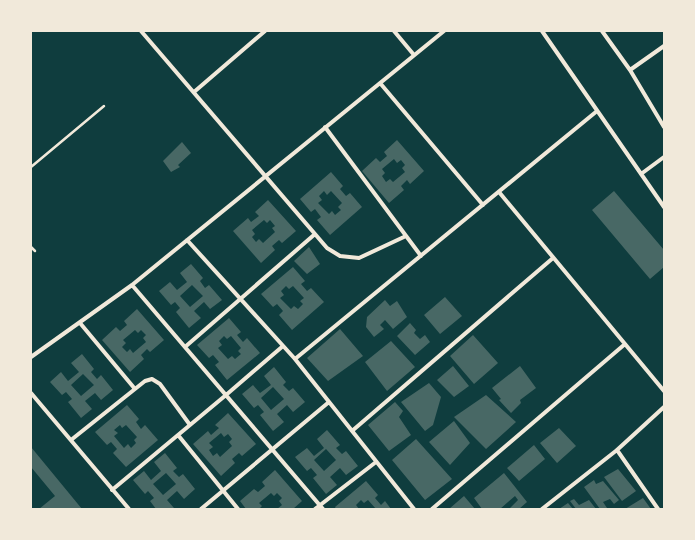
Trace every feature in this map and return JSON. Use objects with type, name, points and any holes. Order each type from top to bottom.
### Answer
[{"type":"street","points":[[141,31],[327,248],[340,256],[359,258],[406,236]]},
{"type":"street","points":[[194,92],[265,31]]},
{"type":"street","points":[[394,31],[414,55]]},
{"type":"street","points":[[31,358],[132,285],[444,31]]},
{"type":"street","points":[[542,31],[664,207]]},
{"type":"street","points":[[602,31],[630,70],[664,127]]},
{"type":"street","points":[[630,70],[664,46]]},
{"type":"street","points":[[380,83],[483,205]]},
{"type":"street","points":[[295,360],[598,111]]},
{"type":"street","points":[[325,127],[421,256]]},
{"type":"street","points":[[641,174],[664,157]]},
{"type":"street","points":[[499,192],[664,391]]},
{"type":"street","points":[[185,347],[315,234]]},
{"type":"street","points":[[188,240],[295,360],[414,509]]},
{"type":"street","points":[[352,431],[553,258]]},
{"type":"street","points":[[132,285],[321,507]]},
{"type":"street","points":[[80,323],[135,389]]},
{"type":"street","points":[[432,509],[625,344]]},
{"type":"street","points":[[112,490],[226,396],[283,346]]},
{"type":"street","points":[[70,440],[135,389],[152,379],[160,384],[190,425]]},
{"type":"street","points":[[31,393],[128,509]]},
{"type":"street","points":[[201,509],[329,402]]},
{"type":"street","points":[[542,509],[616,450],[664,407]]},
{"type":"street","points":[[178,435],[238,509]]},
{"type":"street","points":[[616,450],[658,509]]},
{"type":"street","points":[[315,509],[321,507],[376,462]]},
{"type":"lane","points":[[31,167],[104,106]]},
{"type":"lane","points":[[31,247],[35,251]]},
{"type":"building","points":[[397,140],[424,171],[410,184],[407,180],[401,186],[404,190],[389,203],[362,171],[376,158],[380,162],[387,156],[384,152]],"holes":[[[394,159],[397,163],[401,160],[405,165],[402,168],[405,172],[393,182],[390,179],[386,182],[382,176],[385,173],[382,169]]]},
{"type":"building","points":[[182,142],[191,153],[178,165],[180,167],[171,172],[163,161]]},
{"type":"building","points":[[331,172],[343,186],[340,189],[346,196],[350,193],[362,207],[330,235],[317,220],[321,217],[315,209],[311,212],[300,199]],"holes":[[[324,191],[327,195],[331,191],[342,203],[338,207],[341,210],[335,215],[332,211],[329,214],[318,203],[322,200],[319,196]]]},
{"type":"building","points":[[614,191],[664,250],[664,267],[650,279],[592,210]]},
{"type":"building","points":[[268,200],[296,231],[282,243],[279,240],[272,246],[275,250],[261,263],[233,231],[248,218],[251,222],[259,216],[255,212]],"holes":[[[264,220],[267,223],[270,220],[275,226],[272,228],[275,232],[263,243],[259,239],[256,242],[252,237],[255,234],[252,230]]]},
{"type":"building","points":[[309,247],[320,264],[307,274],[294,261]]},
{"type":"building","points":[[191,264],[203,278],[200,281],[205,288],[209,285],[222,300],[210,309],[204,302],[194,311],[201,318],[189,328],[176,312],[180,308],[175,302],[171,305],[159,291],[170,282],[177,290],[187,282],[180,273]],"holes":[[[192,285],[203,296],[190,307],[180,296]]]},
{"type":"building","points":[[293,267],[305,281],[301,284],[307,291],[311,288],[324,302],[292,330],[279,315],[283,311],[277,304],[273,307],[261,294]],"holes":[[[286,286],[289,289],[293,286],[304,298],[300,301],[303,304],[298,309],[294,306],[291,309],[280,298],[284,295],[281,291]]]},
{"type":"building","points":[[445,297],[462,316],[440,334],[424,315]]},
{"type":"building","points":[[385,300],[390,306],[397,301],[407,317],[393,329],[385,320],[380,325],[384,329],[374,337],[366,327],[367,317]]},
{"type":"building","points":[[137,309],[164,340],[150,352],[147,349],[141,355],[144,359],[130,372],[102,340],[116,327],[120,331],[127,325],[124,321]],"holes":[[[135,330],[138,333],[141,330],[146,335],[143,338],[146,342],[133,353],[130,349],[127,352],[122,347],[126,343],[123,340]]]},
{"type":"building","points":[[229,318],[241,332],[237,335],[243,342],[247,338],[260,353],[227,380],[215,365],[219,362],[213,355],[209,358],[197,345]],"holes":[[[224,336],[227,339],[231,336],[241,348],[238,351],[241,354],[235,359],[232,356],[228,359],[218,348],[222,345],[219,341]]]},
{"type":"building","points":[[410,323],[416,330],[414,333],[420,339],[425,335],[430,342],[415,355],[397,336]]},
{"type":"building","points":[[340,329],[363,356],[328,381],[307,358]]},
{"type":"building","points":[[473,335],[498,363],[474,384],[450,356]]},
{"type":"building","points":[[391,341],[415,367],[387,391],[365,362]]},
{"type":"building","points":[[82,354],[94,369],[91,372],[97,379],[101,375],[113,390],[101,400],[95,393],[85,401],[92,409],[81,418],[68,402],[72,399],[66,392],[62,395],[50,382],[61,372],[68,381],[79,372],[71,363]],"holes":[[[83,374],[94,385],[81,396],[71,385]]]},
{"type":"building","points":[[453,366],[469,386],[454,397],[437,380]]},
{"type":"building","points":[[520,366],[536,388],[520,400],[521,403],[511,413],[499,400],[501,399],[492,388]]},
{"type":"building","points":[[274,367],[286,382],[283,385],[289,391],[293,388],[305,402],[293,412],[287,405],[277,414],[284,422],[273,431],[260,415],[264,412],[258,405],[254,408],[242,394],[253,385],[260,393],[271,385],[264,376]],"holes":[[[273,387],[284,399],[271,410],[261,398]]]},
{"type":"building","points":[[429,383],[441,397],[433,425],[425,431],[401,402]]},
{"type":"building","points":[[486,395],[516,422],[486,449],[454,417]]},
{"type":"building","points":[[395,402],[403,411],[399,417],[411,435],[389,451],[368,425]]},
{"type":"building","points":[[127,405],[139,419],[136,422],[141,429],[145,425],[158,440],[126,467],[113,453],[117,449],[111,442],[107,445],[95,432]],"holes":[[[120,425],[122,428],[126,425],[137,437],[134,440],[136,443],[131,448],[128,444],[124,448],[114,436],[118,433],[114,430]]]},
{"type":"building","points":[[228,413],[256,444],[242,456],[239,453],[232,459],[235,463],[221,476],[193,444],[208,431],[211,435],[219,428],[215,425]],"holes":[[[221,433],[224,437],[228,434],[232,439],[229,442],[232,446],[220,457],[217,453],[213,456],[209,450],[213,447],[209,443]]]},
{"type":"building","points":[[454,421],[470,443],[450,465],[429,442]]},
{"type":"building","points":[[559,428],[576,446],[557,463],[540,443]]},
{"type":"building","points":[[327,430],[340,445],[336,448],[342,454],[346,451],[358,466],[346,475],[340,468],[330,477],[337,485],[326,494],[313,478],[317,475],[311,468],[307,471],[295,457],[307,448],[314,456],[324,448],[317,439]],"holes":[[[326,449],[336,460],[324,471],[314,460]]]},
{"type":"building","points":[[416,439],[452,479],[425,500],[392,460]]},
{"type":"building","points":[[534,445],[545,459],[519,481],[507,468]]},
{"type":"building","points":[[31,447],[82,509],[39,509],[55,496],[31,467]]},
{"type":"building","points":[[165,453],[177,468],[173,471],[179,477],[183,474],[195,489],[184,499],[177,491],[167,500],[174,508],[173,509],[156,509],[150,501],[154,498],[148,491],[145,494],[133,480],[144,471],[151,480],[161,471],[154,462]],"holes":[[[166,473],[176,484],[163,495],[153,484]]]},
{"type":"building","points":[[618,469],[636,491],[622,501],[604,477]]},
{"type":"building","points":[[275,470],[302,501],[293,509],[277,509],[282,505],[279,501],[282,498],[277,493],[274,496],[271,493],[259,503],[262,506],[259,509],[246,509],[240,501],[254,489],[258,492],[265,486],[262,482]]},
{"type":"building","points":[[504,473],[527,502],[519,509],[509,509],[518,500],[515,496],[500,509],[482,509],[474,498]]},
{"type":"building","points":[[594,480],[596,484],[603,481],[619,500],[614,504],[610,499],[603,502],[607,508],[600,509],[584,487]]},
{"type":"building","points":[[366,481],[378,495],[375,498],[381,505],[385,501],[391,509],[376,509],[368,500],[364,503],[361,500],[356,505],[359,509],[336,509],[335,507]]},
{"type":"building","points":[[464,496],[475,509],[449,509]]},
{"type":"building","points":[[643,498],[651,509],[625,509]]},
{"type":"building","points":[[574,499],[579,505],[589,500],[596,509],[576,509],[570,501]]},
{"type":"building","points":[[568,503],[573,509],[559,509]]}]
